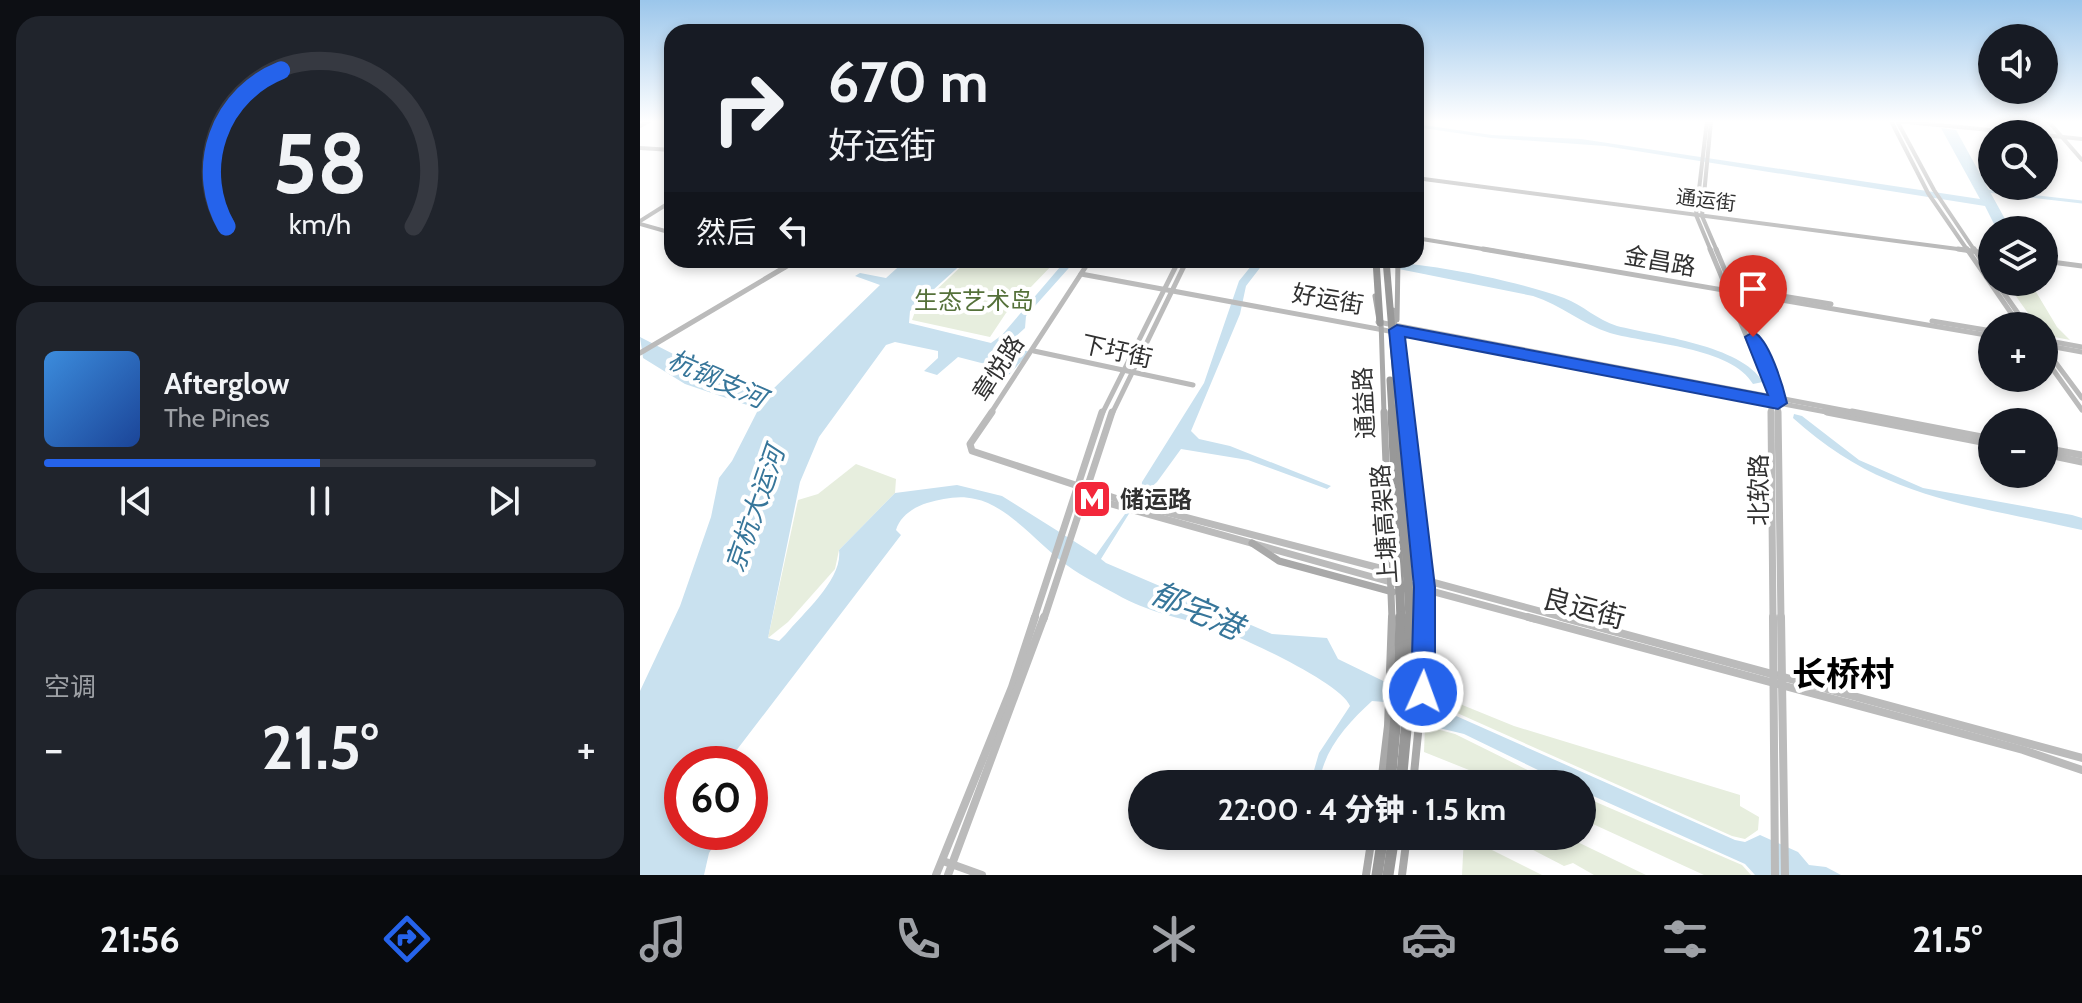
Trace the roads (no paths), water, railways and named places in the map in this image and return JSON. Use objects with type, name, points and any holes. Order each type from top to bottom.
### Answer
[{"type":"highway","points":[[1380,325],[1377,288],[1381,268]]},
{"type":"highway","name":"上塘高架路","points":[[1382,268],[1400,538],[1399,674],[1391,770]]},
{"type":"highway","name":"上塘高架路","points":[[1382,268],[1411,621],[1410,691],[1402,770]]},
{"type":"highway","points":[[1384,268],[1394,291],[1396,327]]},
{"type":"highway","points":[[1377,875],[1381,850]]},
{"type":"highway","points":[[1388,875],[1392,850]]},
{"type":"main road","name":"通益路","points":[[1382,268],[1380,325],[1393,572],[1392,665],[1383,770]]},
{"type":"main road","name":"通益路","points":[[1383,268],[1396,327],[1424,584],[1424,673],[1415,770]]},
{"type":"main road","points":[[1396,327],[1399,268]]},
{"type":"main road","points":[[1366,875],[1370,850]]},
{"type":"main road","points":[[1402,875],[1405,850]]},
{"type":"street","name":"北软路","points":[[1703,162],[1699,215],[1775,399],[1778,842],[1775,875]]},
{"type":"street","points":[[1914,162],[1965,250],[2010,312]]},
{"type":"street","points":[[1916,162],[1932,195],[1940,200],[1978,257]]},
{"type":"street","name":"通运街","points":[[1424,179],[1978,252]]},
{"type":"street","points":[[640,221],[664,204]]},
{"type":"street","points":[[640,221],[664,230]]},
{"type":"street","name":"金昌路","points":[[1424,237],[1978,332]]},
{"type":"street","points":[[2058,263],[2082,266]]},
{"type":"street","points":[[640,351],[780,268]]},
{"type":"street","name":"章悦路","points":[[1023,472],[972,451],[970,444],[1034,351],[1035,344],[1085,268]]},
{"type":"street","points":[[936,875],[948,863],[1020,690],[1082,491],[1176,268]]},
{"type":"street","points":[[1082,491],[1104,407],[1121,370],[1182,268]]},
{"type":"street","name":"好运街","points":[[1082,273],[1396,327],[1978,438]]},
{"type":"street","name":"好运街","points":[[1168,289],[1380,325]]},
{"type":"street","points":[[2058,344],[2082,349]]},
{"type":"street","points":[[2058,347],[2082,349]]},
{"type":"street","name":"下圩街","points":[[1034,351],[1129,374],[1193,385]]},
{"type":"street","points":[[2058,364],[2082,398]]},
{"type":"street","points":[[2058,377],[2082,410]]},
{"type":"street","points":[[2058,452],[2082,455]]},
{"type":"street","points":[[2058,455],[2082,462]]},
{"type":"street","name":"良运街","points":[[1023,472],[1393,588],[1424,584]]},
{"type":"street","name":"良运街","points":[[1082,491],[1393,572],[1424,584],[1776,679],[2082,758]]},
{"type":"street","name":"良运街","points":[[1776,679],[2082,770]]},
{"type":"street","name":"北软路","points":[[1778,842],[1785,875]]},
{"type":"street","points":[[948,863],[948,875]]},
{"type":"street","points":[[948,863],[982,875]]},
{"type":"water","points":[[1705,162],[1733,162],[1994,200],[2003,216],[1990,216],[1985,206]]},
{"type":"water","points":[[1960,162],[1974,162],[1978,170],[1978,195]]},
{"type":"water","points":[[1432,267],[1489,277],[1541,291],[1571,301],[1617,326],[1675,338],[1717,351],[1752,369],[1763,382],[1753,384],[1727,362],[1709,355],[1610,333],[1533,296],[1394,268]]},
{"type":"water","points":[[897,268],[957,268],[910,311],[909,323],[991,343],[1002,335],[1059,268],[1069,268],[1026,316],[1025,328],[1012,340],[1011,347],[1030,352],[990,395],[971,390],[993,366],[958,357],[937,375],[924,371],[938,358],[938,351],[895,342],[886,345],[819,437],[800,482],[768,638],[779,641],[811,606],[835,572],[839,550],[895,493],[957,485],[1002,496],[1096,555],[1125,514],[1130,512],[1101,559],[1106,563],[1272,634],[1327,638],[1338,659],[1578,770],[1538,770],[1464,734],[1435,727],[1385,702],[1372,701],[1338,738],[1322,770],[1314,770],[1319,753],[1350,706],[1329,685],[1245,640],[1128,600],[1068,566],[1000,509],[975,499],[945,499],[927,503],[904,516],[896,530],[901,535],[740,746],[664,746],[664,850],[711,850],[704,875],[640,875],[640,691],[680,606],[711,517],[719,478],[732,461],[757,412],[753,407],[685,384],[643,358],[640,337],[683,359],[770,392],[880,285],[855,276],[860,273],[886,278]]},
{"type":"water","points":[[1250,268],[1260,268],[1246,286],[1240,314],[1191,431],[1199,439],[1230,446],[1331,486],[1327,489],[1248,460],[1181,449],[1157,482],[1141,496],[1142,482],[1204,383],[1239,281]]},
{"type":"water","points":[[1794,414],[1802,416],[1859,460],[1923,488],[2072,515],[2082,518],[2082,530],[1965,505],[1894,483],[1827,445],[1793,418]]},
{"type":"water","points":[[1596,778],[1735,840],[1745,842],[1760,835],[1798,852],[1809,865],[1826,867],[1841,875],[1755,875],[1745,864],[1596,797]]},
{"type":"waterway","points":[[2058,199],[2082,202]]},
{"type":"place","name":"储运路","points":[[1092,499]]},
{"type":"district","name":"长桥村","points":[[1843,674]]},
{"type":"park label","name":"生态艺术岛","points":[[974,300]]},
{"type":"water label","name":"杭钢支河","points":[[717,379]]},
{"type":"water label","name":"京杭大运河","points":[[755,509]]},
{"type":"water label","name":"郁宅港","points":[[1197,610]]}]
